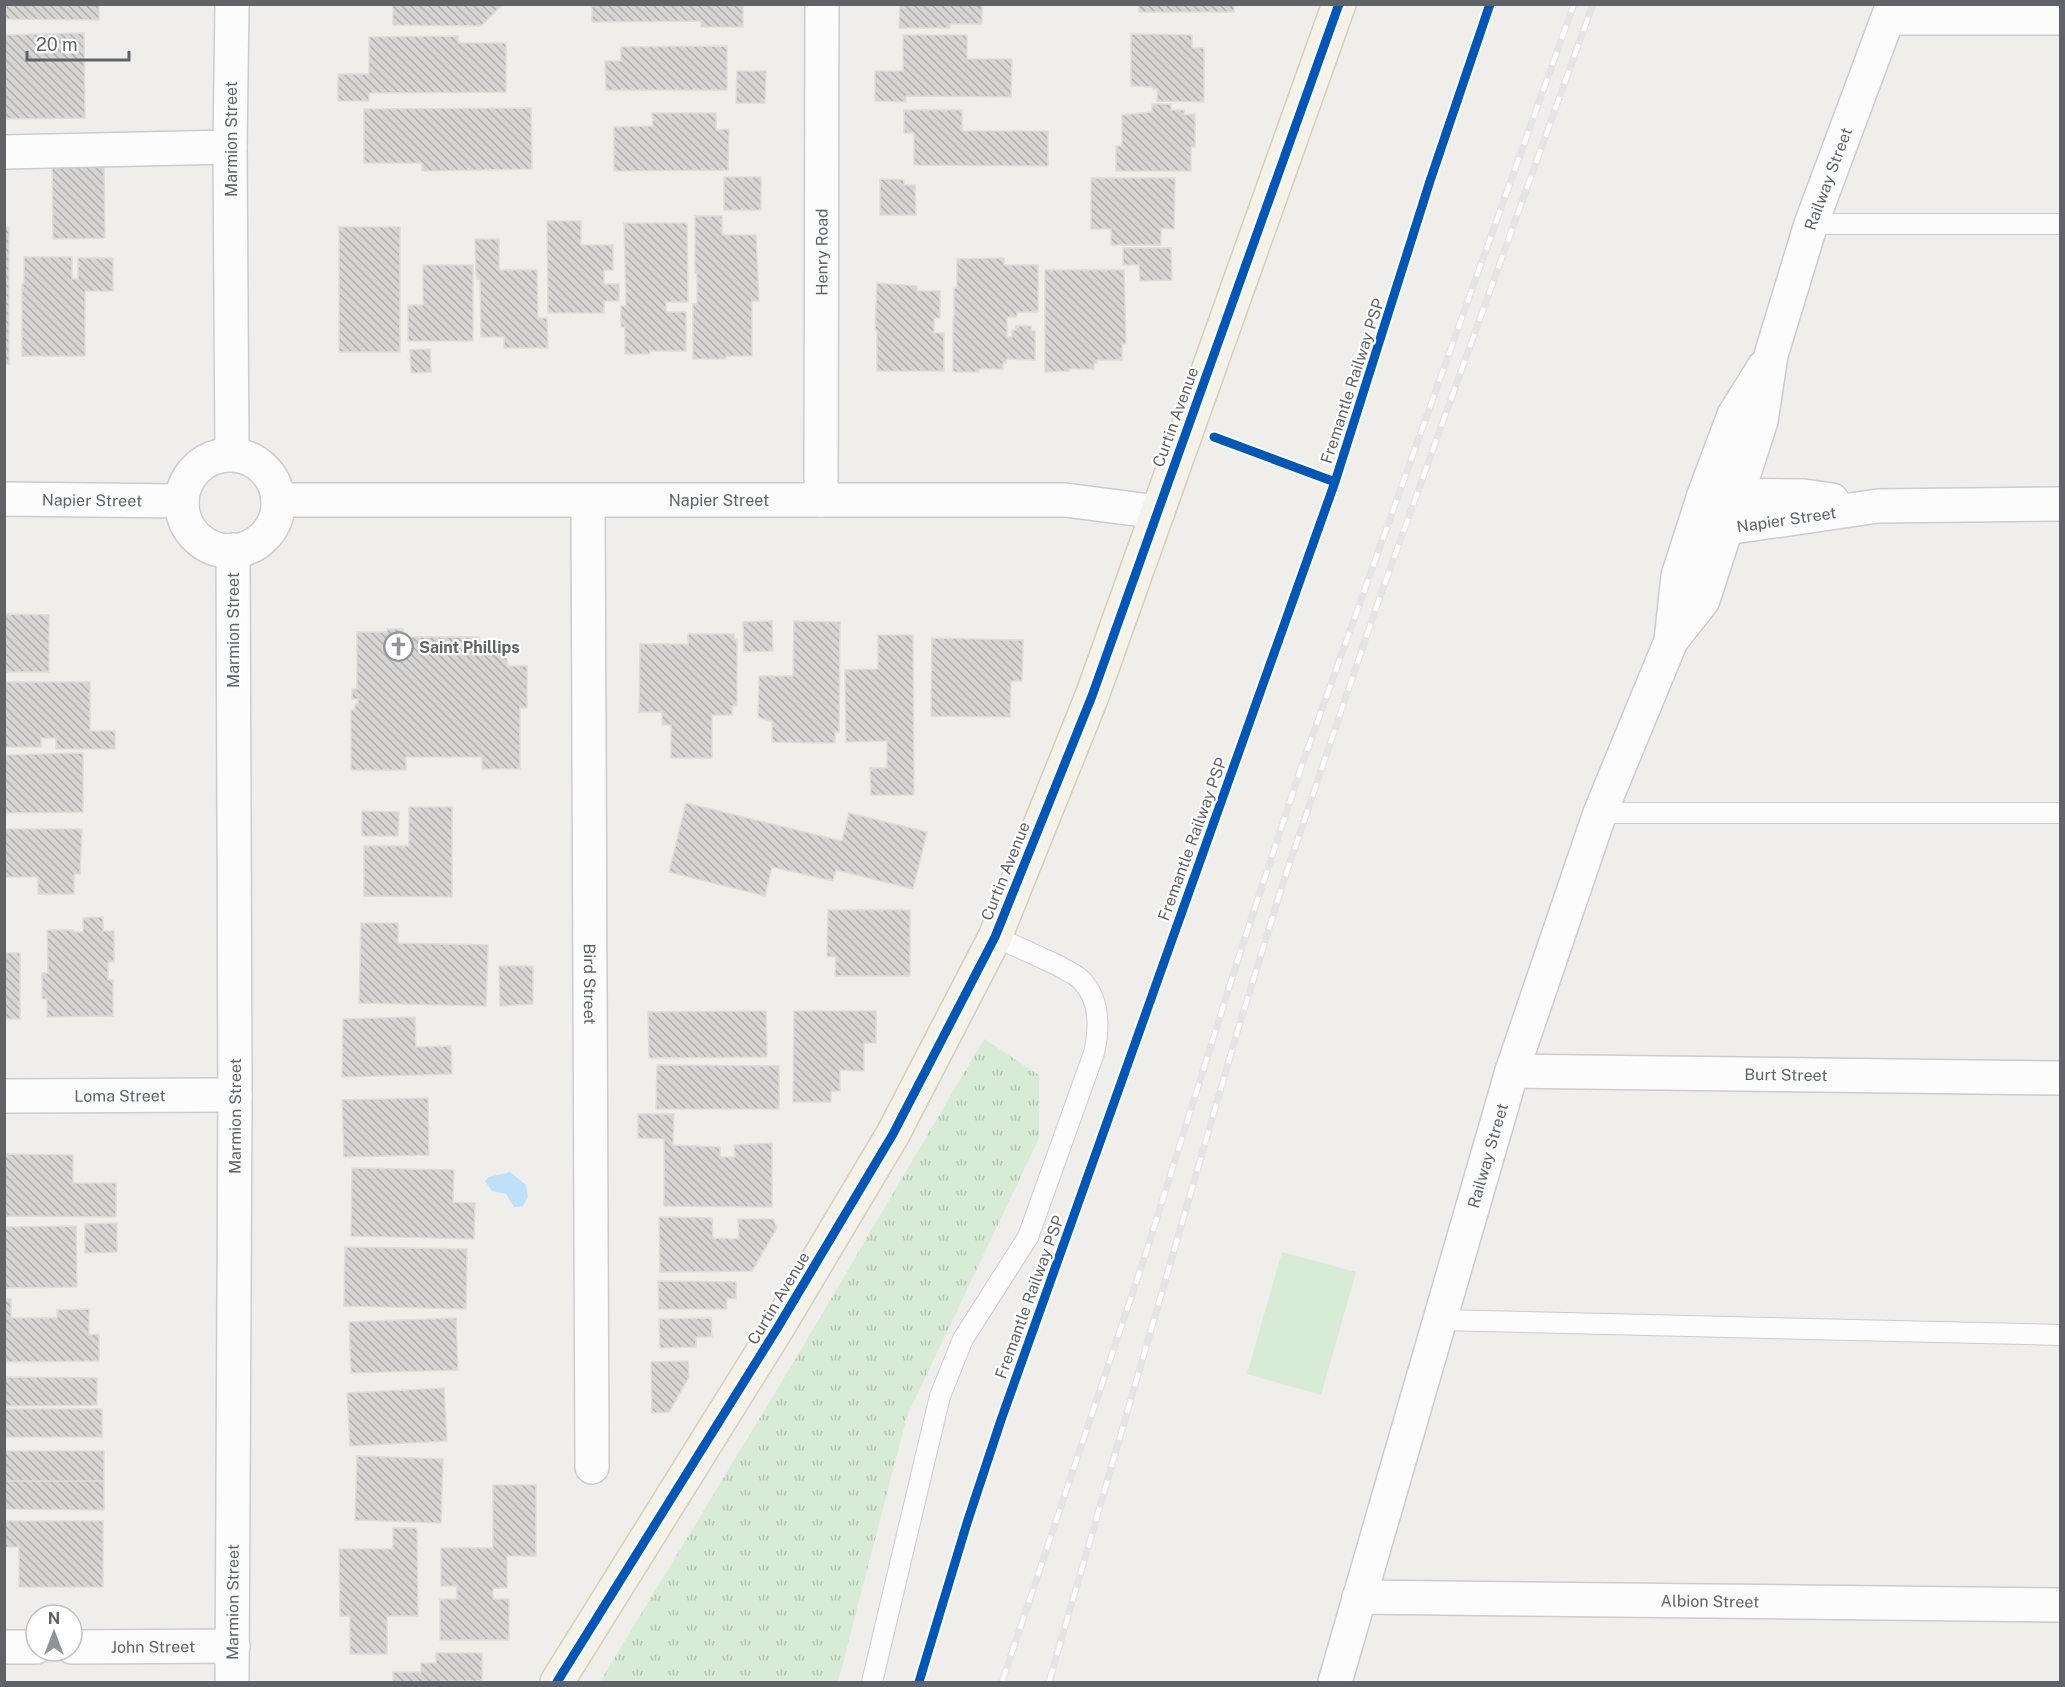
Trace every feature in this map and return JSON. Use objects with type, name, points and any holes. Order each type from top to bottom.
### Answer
[{"type":"main road","name":"Curtin Avenue","points":[[557,1683],[778,1327],[893,1134],[994,937],[1092,696],[1339,4]]},
{"type":"street","name":"Marmion Street","points":[[232,4],[230,147],[232,454]]},
{"type":"street","name":"Henry Road","points":[[821,500],[822,4]]},
{"type":"street","points":[[1891,11],[2061,18]]},
{"type":"street","name":"Railway Street","points":[[1335,1683],[1512,1071],[1600,813],[1671,641],[1703,600],[1761,421],[1771,355],[1811,224],[1891,11]]},
{"type":"street","points":[[4,152],[230,147]]},
{"type":"street","name":"Railway Street","points":[[1671,641],[1678,576],[1704,495],[1734,415],[1771,355]]},
{"type":"street","points":[[232,454],[259,463],[269,474],[276,486],[279,500],[278,514],[272,527],[263,538],[245,550],[224,551],[210,547],[198,539],[189,528],[183,515],[182,501],[185,486],[192,472],[203,462],[217,456],[232,454]]},
{"type":"street","name":"Napier Street","points":[[1704,495],[1804,496],[1878,506]]},
{"type":"street","name":"Napier Street","points":[[4,499],[182,501]]},
{"type":"street","name":"Napier Street","points":[[279,500],[1065,500],[1158,512]]},
{"type":"street","name":"Bird Street","points":[[588,501],[592,1467]]},
{"type":"street","name":"Napier Street","points":[[1694,528],[1726,528],[1878,506],[2061,504]]},
{"type":"street","name":"Marmion Street","points":[[232,1683],[235,1095],[233,550]]},
{"type":"street","name":"Burt Street","points":[[1512,1071],[2061,1078]]},
{"type":"street","name":"Loma Street","points":[[4,1096],[235,1095]]},
{"type":"street","name":"Albion Street","points":[[1359,1597],[2061,1605]]},
{"type":"street","name":"John Street","points":[[84,1647],[233,1646]]},
{"type":"street","points":[[4,1647],[24,1647]]},
{"type":"lane","points":[[1811,224],[2061,224]]},
{"type":"lane","points":[[1600,813],[2061,813]]},
{"type":"lane","points":[[872,1683],[939,1396],[963,1339],[1028,1237],[1095,1053],[1098,1037],[1094,1003],[1084,983],[1077,975],[994,937]]},
{"type":"lane","points":[[1440,1320],[2061,1335]]},
{"type":"green space","points":[[984,1039],[1039,1075],[1039,1138],[907,1416],[838,1682],[600,1682],[802,1348]]},
{"type":"green space","points":[[1282,1252],[1356,1272],[1321,1395],[1247,1374]]},
{"type":"water","points":[[510,1172],[526,1185],[528,1197],[523,1206],[514,1207],[506,1194],[492,1191],[485,1181],[489,1177]]},
{"type":"building","points":[[4,4],[99,4],[99,20],[4,19]]},
{"type":"building","points":[[393,4],[503,4],[481,26],[393,25]]},
{"type":"building","points":[[592,4],[743,4],[743,27],[701,27],[701,21],[592,22]]},
{"type":"building","points":[[900,4],[982,4],[982,24],[950,24],[950,28],[899,28]]},
{"type":"building","points":[[1139,4],[1234,4],[1234,12],[1139,12]]},
{"type":"building","points":[[84,33],[85,118],[4,119],[4,35]]},
{"type":"building","points":[[1131,34],[1192,35],[1192,48],[1204,48],[1204,102],[1157,101],[1158,89],[1131,86]]},
{"type":"building","points":[[903,35],[967,35],[967,59],[1012,59],[1011,97],[906,96],[906,102],[875,101],[875,71],[903,71]]},
{"type":"building","points":[[458,36],[458,43],[506,43],[506,92],[369,93],[369,101],[338,101],[338,74],[369,74],[369,37]]},
{"type":"building","points":[[727,46],[727,90],[606,90],[605,61],[621,61],[621,47]]},
{"type":"building","points":[[737,71],[766,71],[765,103],[736,103]]},
{"type":"building","points":[[1152,104],[1171,104],[1171,110],[1184,110],[1184,115],[1195,114],[1195,147],[1191,147],[1191,171],[1116,171],[1116,146],[1122,146],[1122,115],[1152,112]]},
{"type":"building","points":[[531,108],[532,169],[422,171],[422,163],[364,163],[364,109]]},
{"type":"building","points":[[904,110],[962,110],[962,131],[1048,131],[1048,166],[914,165],[914,133],[904,133]]},
{"type":"building","points":[[652,113],[716,113],[716,130],[729,129],[728,170],[614,171],[614,127],[653,126]]},
{"type":"building","points":[[104,164],[105,238],[53,239],[52,165]]},
{"type":"building","points":[[724,177],[761,177],[761,210],[724,210]]},
{"type":"building","points":[[1091,178],[1175,178],[1174,229],[1161,228],[1161,245],[1111,245],[1111,229],[1091,229]]},
{"type":"building","points":[[880,179],[904,180],[904,185],[915,185],[916,215],[880,215]]},
{"type":"building","points":[[695,216],[722,216],[722,235],[756,235],[759,301],[752,301],[752,356],[693,359],[693,304],[697,304]]},
{"type":"building","points":[[547,221],[581,221],[581,245],[613,245],[613,270],[604,270],[604,284],[619,284],[619,301],[604,301],[604,313],[548,313]]},
{"type":"building","points":[[624,223],[687,223],[688,302],[666,302],[666,312],[686,312],[686,351],[625,354],[625,327],[621,327],[621,306],[626,306]]},
{"type":"building","points":[[4,227],[9,227],[9,364],[4,364]]},
{"type":"building","points":[[339,227],[400,227],[400,352],[339,352]]},
{"type":"building","points":[[475,239],[499,239],[499,270],[537,270],[538,318],[547,318],[548,348],[504,348],[504,337],[481,337],[480,279],[476,276]]},
{"type":"building","points":[[1123,248],[1171,248],[1172,280],[1140,281],[1139,265],[1123,265]]},
{"type":"building","points":[[24,257],[72,257],[72,279],[78,279],[78,258],[113,258],[113,291],[85,291],[85,356],[22,356]]},
{"type":"building","points":[[1004,258],[1004,265],[1038,265],[1038,312],[1017,312],[1017,317],[1007,317],[1007,337],[1012,337],[1012,330],[1016,330],[1016,326],[1031,326],[1031,331],[1035,331],[1035,360],[1006,359],[1003,369],[953,372],[954,288],[957,288],[957,259]]},
{"type":"building","points":[[423,265],[473,265],[473,341],[408,341],[408,305],[423,305]]},
{"type":"building","points":[[1045,270],[1124,270],[1126,344],[1122,344],[1122,360],[1097,360],[1097,363],[1094,363],[1094,369],[1045,372]]},
{"type":"building","points":[[877,283],[917,286],[917,291],[940,291],[940,318],[934,318],[934,333],[944,333],[944,371],[877,371],[877,330],[875,330]]},
{"type":"building","points":[[430,349],[431,372],[411,373],[410,350]]},
{"type":"building","points":[[4,614],[49,615],[49,672],[4,672]]},
{"type":"building","points":[[772,621],[773,651],[744,652],[743,622]]},
{"type":"building","points":[[794,621],[840,622],[839,732],[835,732],[835,743],[772,742],[772,722],[758,717],[759,676],[793,676]]},
{"type":"building","points":[[387,629],[403,629],[404,653],[407,653],[407,637],[479,637],[479,641],[498,645],[507,659],[507,666],[527,666],[527,708],[520,708],[520,769],[482,769],[482,757],[406,757],[406,770],[351,770],[351,710],[355,710],[355,704],[358,704],[358,699],[352,699],[352,689],[357,689],[357,632],[387,632]]},
{"type":"building","points":[[688,634],[734,634],[734,639],[737,639],[737,706],[732,706],[732,715],[712,715],[712,758],[671,758],[671,725],[662,725],[662,712],[639,712],[640,644],[688,644]]},
{"type":"building","points":[[878,635],[913,635],[914,795],[871,795],[870,768],[887,768],[887,741],[846,742],[845,670],[878,669]]},
{"type":"building","points":[[932,638],[1023,640],[1022,681],[1011,681],[1010,717],[931,716]]},
{"type":"building","points":[[4,682],[90,682],[90,731],[115,731],[115,749],[56,749],[56,738],[41,738],[41,747],[4,747]]},
{"type":"building","points":[[83,753],[83,812],[4,813],[4,755]]},
{"type":"building","points":[[686,803],[842,841],[849,813],[927,832],[913,889],[836,870],[833,881],[772,867],[765,896],[669,872]]},
{"type":"building","points":[[409,807],[452,807],[452,897],[364,896],[364,846],[409,846]]},
{"type":"building","points":[[362,811],[399,812],[398,836],[362,836]]},
{"type":"building","points":[[4,829],[82,829],[80,874],[74,874],[74,894],[38,894],[38,877],[4,877]]},
{"type":"building","points":[[828,910],[910,910],[910,976],[835,976],[836,957],[827,956]]},
{"type":"building","points":[[103,917],[103,931],[114,931],[114,962],[108,962],[108,980],[113,980],[113,1016],[47,1017],[47,999],[42,999],[42,973],[48,973],[47,930],[83,932],[83,918]]},
{"type":"building","points":[[361,923],[398,923],[398,943],[488,945],[486,1006],[359,1003]]},
{"type":"building","points":[[4,953],[20,953],[20,1019],[4,1019]]},
{"type":"building","points":[[499,966],[533,966],[533,1004],[500,1006]]},
{"type":"building","points":[[766,1011],[767,1057],[649,1058],[648,1012]]},
{"type":"building","points":[[794,1011],[876,1011],[876,1043],[864,1043],[864,1071],[840,1070],[840,1091],[831,1091],[831,1102],[793,1102]]},
{"type":"building","points":[[415,1017],[416,1047],[451,1046],[452,1074],[342,1077],[343,1019]]},
{"type":"building","points":[[657,1065],[779,1066],[779,1109],[656,1109]]},
{"type":"building","points":[[428,1098],[429,1155],[344,1157],[342,1100]]},
{"type":"building","points":[[638,1114],[674,1114],[673,1145],[720,1147],[720,1157],[735,1157],[734,1145],[772,1143],[772,1207],[664,1206],[664,1139],[638,1138]]},
{"type":"building","points":[[4,1154],[73,1155],[73,1183],[116,1183],[116,1217],[4,1216]]},
{"type":"building","points":[[352,1168],[454,1170],[453,1202],[475,1203],[474,1239],[351,1236]]},
{"type":"building","points":[[659,1217],[712,1218],[713,1238],[739,1239],[738,1219],[773,1219],[777,1228],[752,1271],[660,1272]]},
{"type":"building","points":[[117,1223],[117,1252],[85,1253],[85,1224]]},
{"type":"building","points":[[76,1226],[77,1287],[4,1288],[4,1227]]},
{"type":"building","points":[[345,1247],[467,1249],[466,1309],[344,1306]]},
{"type":"building","points":[[658,1281],[736,1282],[736,1299],[726,1298],[727,1309],[659,1309]]},
{"type":"building","points":[[4,1299],[11,1299],[11,1318],[57,1318],[57,1310],[89,1309],[89,1335],[99,1334],[99,1361],[4,1362]]},
{"type":"building","points":[[456,1318],[458,1370],[351,1373],[349,1322]]},
{"type":"building","points":[[711,1318],[712,1337],[696,1337],[696,1347],[660,1348],[659,1319]]},
{"type":"building","points":[[688,1361],[689,1377],[669,1412],[652,1413],[651,1362]]},
{"type":"building","points":[[4,1377],[97,1378],[97,1405],[4,1406]]},
{"type":"building","points":[[444,1388],[447,1441],[350,1446],[347,1393]]},
{"type":"building","points":[[4,1409],[102,1409],[102,1437],[4,1437]]},
{"type":"building","points":[[4,1451],[104,1451],[104,1481],[4,1481]]},
{"type":"building","points":[[357,1456],[443,1459],[441,1523],[355,1520]]},
{"type":"building","points":[[4,1481],[104,1481],[104,1510],[4,1509]]},
{"type":"building","points":[[493,1485],[536,1485],[536,1556],[507,1556],[507,1588],[493,1588],[493,1599],[509,1599],[509,1640],[440,1640],[440,1599],[457,1599],[457,1586],[441,1586],[441,1548],[493,1548]]},
{"type":"building","points":[[4,1521],[103,1521],[103,1587],[19,1587],[19,1547],[4,1547]]},
{"type":"building","points":[[393,1528],[417,1528],[418,1616],[387,1616],[387,1654],[350,1654],[350,1616],[340,1616],[339,1549],[393,1549]]},
{"type":"building","points":[[436,1653],[482,1653],[482,1681],[393,1682],[393,1672],[421,1672],[421,1663],[436,1663]]},
{"type":"railway","points":[[1002,1682],[1145,1256],[1239,956],[1302,765],[1574,4]]},
{"type":"railway","points":[[1049,1682],[1237,1033],[1283,883],[1376,608],[1593,4]]},
{"type":"cycle path","points":[[557,1682],[778,1327],[893,1134],[995,937],[1092,696],[1339,4]]},
{"type":"cycle path","name":"Fremantle Railway PSP","points":[[919,1682],[1001,1420],[1335,482],[1430,181],[1490,4]]},
{"type":"cycle path","points":[[1214,437],[1335,482]]},
{"type":"place","name":"Saint Phillips","points":[[398,647]]}]
